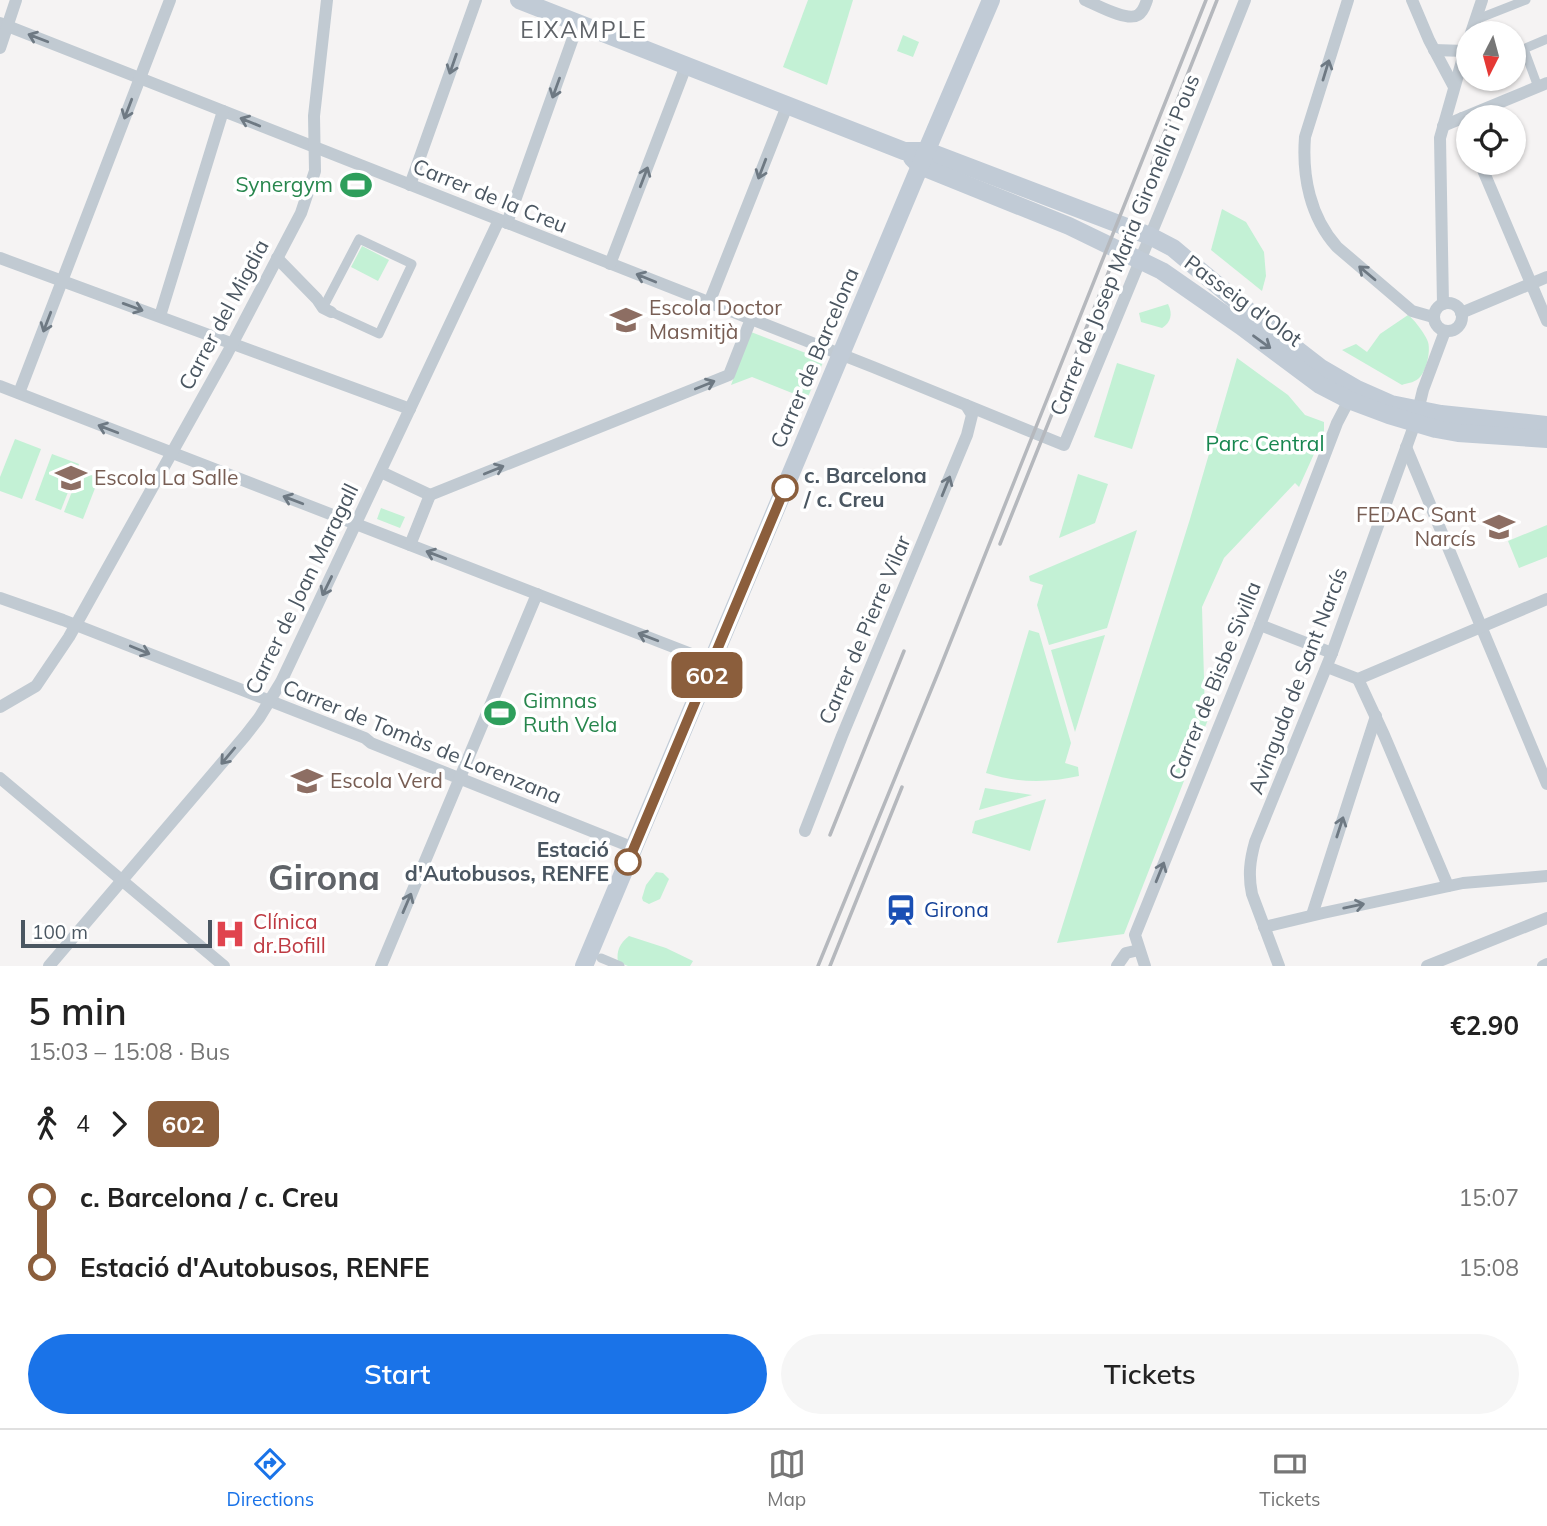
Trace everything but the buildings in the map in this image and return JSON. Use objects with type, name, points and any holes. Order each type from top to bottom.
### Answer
[{"type":"main road","points":[[519,0],[924,159]]},
{"type":"main road","name":"Carrer de Barcelona","points":[[584,966],[992,0]]},
{"type":"main road","name":"Passeig d'Olot","points":[[924,159],[1150,236],[1173,248],[1321,368],[1357,389],[1417,416],[1458,433],[1547,439]]},
{"type":"main road","name":"Passeig d'Olot","points":[[924,159],[1162,271],[1320,386],[1349,400],[1388,415],[1441,414],[1547,425]]},
{"type":"street","points":[[0,48],[4,24],[16,0]]},
{"type":"street","points":[[19,394],[170,0]]},
{"type":"street","name":"Carrer del Migdia","points":[[0,707],[36,686],[76,625],[301,213],[315,171],[314,116],[327,0]]},
{"type":"street","points":[[410,185],[476,0]]},
{"type":"street","points":[[1085,0],[1133,17],[1143,10],[1147,0]]},
{"type":"street","name":"Carrer de Josep Maria Gironella i Pous","points":[[966,405],[1065,445],[1245,0]]},
{"type":"street","points":[[1348,0],[1306,137],[1304,159],[1307,186],[1320,221],[1337,247],[1412,311],[1433,317]]},
{"type":"street","points":[[1412,0],[1434,50],[1456,74]]},
{"type":"street","points":[[1475,20],[1482,0]]},
{"type":"street","points":[[1475,20],[1527,0]]},
{"type":"street","name":"Carrer de la Creu","points":[[4,24],[966,405]]},
{"type":"street","name":"Carrer de Joan Maragall","points":[[49,966],[245,736],[281,682],[410,409],[503,222],[579,24]]},
{"type":"street","points":[[1526,48],[1547,39]]},
{"type":"street","points":[[1434,50],[1456,47]]},
{"type":"street","points":[[1494,105],[1542,85],[1526,53]]},
{"type":"street","points":[[610,264],[686,66]]},
{"type":"street","points":[[1443,304],[1440,138],[1456,89]]},
{"type":"street","points":[[709,303],[787,106]]},
{"type":"street","points":[[160,316],[223,111]]},
{"type":"street","points":[[1443,126],[1456,121]]},
{"type":"street","points":[[1485,175],[1547,321]]},
{"type":"street","points":[[277,258],[324,306],[379,334],[412,264],[359,239],[324,306]]},
{"type":"street","points":[[0,258],[410,409]]},
{"type":"street","points":[[1461,313],[1547,277]]},
{"type":"street","points":[[1443,304],[1454,305],[1461,313],[1458,327],[1451,331],[1437,326],[1433,317],[1437,308],[1443,304]]},
{"type":"street","points":[[410,545],[430,495],[729,375],[751,319]]},
{"type":"street","name":"Avinguda de Sant Narcís","points":[[1279,966],[1252,894],[1250,862],[1255,842],[1327,667],[1445,331]]},
{"type":"street","points":[[0,386],[712,662]]},
{"type":"street","name":"Carrer de Bisbe Sivilla","points":[[1139,950],[1135,935],[1260,625],[1337,423],[1349,400]]},
{"type":"street","name":"Carrer de Pierre Vilar","points":[[805,831],[967,435],[972,415],[966,405]]},
{"type":"street","points":[[1406,447],[1481,627],[1542,756],[1547,784]]},
{"type":"street","points":[[381,471],[430,495]]},
{"type":"street","points":[[381,966],[537,594]]},
{"type":"street","name":"Carrer de Tomàs de Lorenzana","points":[[0,598],[365,738],[371,743],[634,848]]},
{"type":"street","points":[[1358,679],[1547,599]]},
{"type":"street","points":[[1260,625],[1332,653]]},
{"type":"street","points":[[1327,667],[1358,679],[1448,886]]},
{"type":"street","points":[[1312,915],[1376,716]]},
{"type":"street","points":[[0,778],[224,966]]},
{"type":"street","points":[[1264,927],[1463,883],[1547,876]]},
{"type":"street","points":[[1426,966],[1547,918]]},
{"type":"street","points":[[1117,966],[1126,953],[1139,950],[1145,966]]},
{"type":"street","points":[[601,958],[620,966]]},
{"type":"green space","points":[[808,0],[853,0],[827,85],[783,67]]},
{"type":"green space","points":[[903,35],[919,42],[913,57],[897,51]]},
{"type":"green space","points":[[1222,209],[1246,222],[1264,252],[1266,276],[1262,291],[1211,250]]},
{"type":"green space","points":[[362,246],[389,260],[378,281],[351,267]]},
{"type":"green space","points":[[1168,304],[1170,318],[1162,328],[1141,322],[1139,313]]},
{"type":"green space","points":[[1408,315],[1422,331],[1429,346],[1425,367],[1416,380],[1402,385],[1342,350],[1356,344],[1367,352],[1380,334]]},
{"type":"green space","points":[[751,332],[824,360],[807,399],[752,377],[731,385]]},
{"type":"green space","name":"Parc Central","points":[[1237,358],[1288,395],[1305,415],[1324,422],[1324,432],[1299,487],[1295,483],[1224,558],[1202,607],[1205,715],[1209,717],[1124,934],[1057,943],[1190,519]]},
{"type":"green space","points":[[1117,363],[1155,375],[1132,449],[1094,437]]},
{"type":"green space","points":[[15,439],[41,449],[22,499],[0,491],[0,477]]},
{"type":"green space","points":[[52,454],[79,464],[61,510],[35,500]]},
{"type":"green space","points":[[80,471],[99,478],[83,519],[64,512]]},
{"type":"green space","points":[[1078,474],[1108,484],[1095,523],[1059,538]]},
{"type":"green space","points":[[381,508],[405,517],[400,528],[377,519]]},
{"type":"green space","points":[[1547,525],[1547,557],[1519,568],[1508,541]]},
{"type":"green space","points":[[1137,530],[1107,628],[1049,645],[1037,605],[1043,585],[1030,581],[1029,576]]},
{"type":"green space","points":[[1029,630],[1039,633],[1071,743],[1065,763],[1078,767],[1079,776],[1032,781],[986,773]]},
{"type":"green space","points":[[1105,635],[1075,732],[1051,650]]},
{"type":"green space","points":[[985,788],[1032,795],[979,810]]},
{"type":"green space","points":[[1046,799],[1030,851],[972,833],[975,821]]},
{"type":"green space","points":[[656,872],[663,873],[669,879],[660,899],[649,904],[642,898],[646,885]]},
{"type":"green space","points":[[629,936],[666,948],[693,961],[690,966],[628,966],[618,962],[618,951]]},
{"type":"railway","points":[[818,966],[940,668],[1206,0]]},
{"type":"railway","points":[[1152,164],[1217,0]]},
{"type":"railway","points":[[1000,544],[1113,261]]},
{"type":"railway","points":[[830,835],[904,651]]},
{"type":"railway","points":[[830,966],[902,787]]},
{"type":"bus line","name":"602","points":[[628,862],[785,488]]},
{"type":"place","name":"Synergym","points":[[356,185]]},
{"type":"place","name":"Escola Doctor Masmitjà","points":[[626,320]]},
{"type":"place","name":"Escola La Salle","points":[[71,478]]},
{"type":"place","name":"c. Barcelona / c. Creu","points":[[785,488]]},
{"type":"place","name":"FEDAC Sant Narcís","points":[[1499,527]]},
{"type":"place","name":"Gimnas Ruth Vela","points":[[500,713]]},
{"type":"place","name":"Escola Verd","points":[[307,781]]},
{"type":"place","name":"Estació d'Autobusos, RENFE","points":[[628,862]]},
{"type":"place","name":"Girona","points":[[901,910]]},
{"type":"place","name":"Clínica dr.Bofill","points":[[230,934]]},
{"type":"district","name":"EIXAMPLE","points":[[584,30]]},
{"type":"district","name":"Girona","points":[[324,878]]}]
